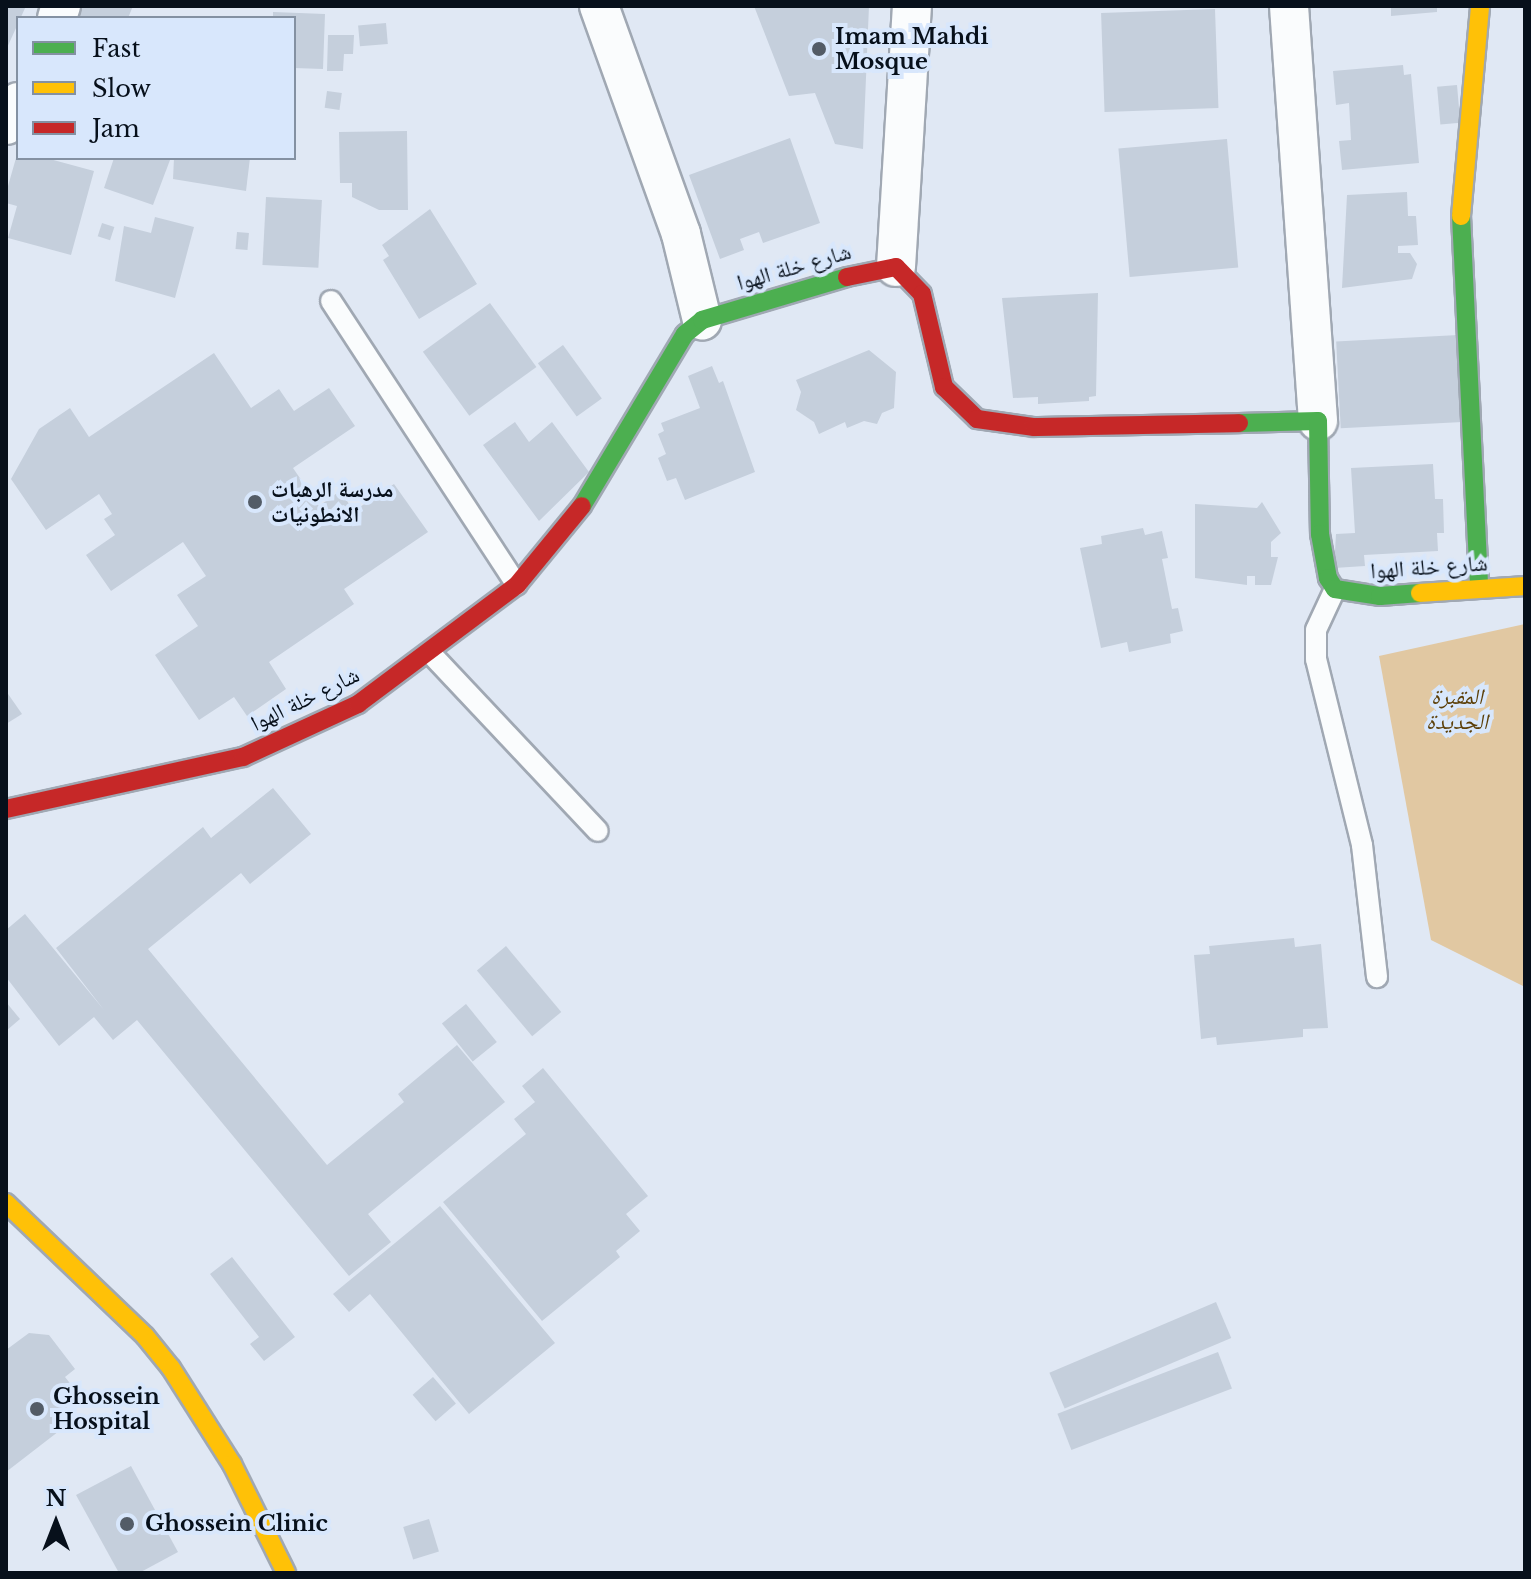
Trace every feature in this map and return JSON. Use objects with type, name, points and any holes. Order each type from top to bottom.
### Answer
[{"type":"street","points":[[599,6],[681,234],[702,320]]},
{"type":"street","points":[[1289,6],[1318,421],[1320,534],[1328,578],[1335,589]]},
{"type":"street","points":[[1479,588],[1460,189],[1480,6]]},
{"type":"street","points":[[920,8],[896,267],[922,294],[944,387],[977,419],[1034,427],[1318,421]]},
{"type":"street","points":[[6,125],[16,106]]},
{"type":"street","name":"شارع خلة الهوا","points":[[6,809],[243,757],[358,704],[431,654],[517,585],[579,510],[685,334],[702,320],[821,280],[896,267]]},
{"type":"street","name":"شارع خلة الهوا","points":[[1335,589],[1380,596],[1525,586]]},
{"type":"street","points":[[6,1203],[145,1336],[171,1368],[232,1464],[286,1573]]},
{"type":"lane","points":[[331,301],[517,585]]},
{"type":"lane","points":[[1335,589],[1316,630],[1316,659],[1362,845],[1377,977]]},
{"type":"lane","points":[[431,654],[598,831]]},
{"type":"green space","name":"المقبرة الجديدة","points":[[1525,624],[1525,987],[1431,940],[1379,656]]},
{"type":"building","points":[[6,6],[26,6],[21,16],[16,16],[16,28],[6,50]]},
{"type":"building","points":[[79,6],[133,6],[129,16],[76,16]]},
{"type":"building","name":"Imam Mahdi Mosque","points":[[754,6],[869,6],[863,149],[835,144],[815,93],[789,96]]},
{"type":"building","points":[[1391,6],[1437,6],[1437,12],[1391,16]]},
{"type":"building","points":[[1215,9],[1218,108],[1105,112],[1101,13]]},
{"type":"building","points":[[273,12],[325,14],[323,69],[296,68],[296,16],[273,16]]},
{"type":"building","points":[[386,23],[388,44],[360,46],[358,25]]},
{"type":"building","points":[[328,35],[354,35],[353,54],[344,54],[343,71],[327,71]]},
{"type":"building","points":[[1403,65],[1404,75],[1411,74],[1419,163],[1342,170],[1339,141],[1351,140],[1349,103],[1336,105],[1333,71]]},
{"type":"building","points":[[1457,85],[1460,123],[1440,125],[1437,87]]},
{"type":"building","points":[[327,91],[342,93],[339,110],[325,108]]},
{"type":"building","points":[[407,131],[408,210],[379,210],[352,197],[352,183],[340,183],[339,132]]},
{"type":"building","points":[[790,138],[820,223],[763,243],[759,232],[740,239],[744,250],[720,259],[689,175]]},
{"type":"building","points":[[1227,139],[1238,268],[1130,277],[1118,148]]},
{"type":"building","points":[[16,158],[53,160],[94,171],[71,255],[8,238],[17,206],[6,203]]},
{"type":"building","points":[[113,160],[170,160],[153,205],[104,188]]},
{"type":"building","points":[[174,160],[250,160],[246,191],[173,179]]},
{"type":"building","points":[[1407,192],[1408,216],[1416,216],[1418,245],[1398,246],[1398,253],[1410,253],[1417,264],[1412,279],[1342,288],[1347,195]]},
{"type":"building","points":[[266,197],[322,200],[318,268],[262,265]]},
{"type":"building","points":[[430,209],[477,284],[419,319],[383,260],[389,256],[382,245]]},
{"type":"building","points":[[155,217],[194,227],[175,298],[115,281],[124,226],[151,233]]},
{"type":"building","points":[[102,223],[114,227],[110,240],[98,236]]},
{"type":"building","points":[[237,232],[249,233],[247,250],[236,249]]},
{"type":"building","points":[[1098,293],[1096,396],[1089,397],[1089,401],[1038,404],[1038,397],[1013,398],[1002,298]]},
{"type":"building","points":[[490,303],[536,367],[469,416],[423,352]]},
{"type":"building","points":[[1458,335],[1463,422],[1341,428],[1336,341]]},
{"type":"building","points":[[563,345],[602,398],[577,417],[538,363]]},
{"type":"building","points":[[869,350],[896,372],[894,408],[882,413],[877,424],[864,421],[847,428],[845,422],[819,434],[814,422],[796,410],[801,392],[796,380]]},
{"type":"building","points":[[214,353],[251,408],[279,389],[294,411],[329,388],[355,426],[293,468],[319,506],[340,491],[354,511],[394,484],[428,532],[344,589],[354,604],[269,662],[286,689],[247,716],[234,697],[199,720],[155,655],[198,626],[177,595],[206,576],[183,542],[111,591],[86,555],[115,535],[104,519],[112,514],[99,494],[46,530],[11,479],[39,429],[70,408],[89,437]]},
{"type":"building","points":[[712,366],[719,383],[723,381],[755,472],[685,500],[676,478],[667,481],[658,458],[666,454],[658,434],[664,431],[661,423],[700,408],[688,376]]},
{"type":"building","points":[[515,422],[529,442],[552,422],[589,472],[539,521],[483,445]]},
{"type":"building","points":[[1433,464],[1435,499],[1443,499],[1444,533],[1437,533],[1438,551],[1364,555],[1365,566],[1334,568],[1336,534],[1355,533],[1351,468]]},
{"type":"building","points":[[1262,502],[1281,533],[1271,542],[1271,557],[1278,557],[1271,585],[1255,585],[1255,576],[1247,576],[1247,585],[1195,578],[1195,504],[1257,508]]},
{"type":"building","points":[[1143,528],[1145,535],[1162,531],[1168,558],[1162,559],[1172,609],[1178,608],[1183,631],[1170,634],[1171,643],[1129,652],[1127,642],[1101,648],[1080,548],[1102,544],[1101,536]]},
{"type":"building","points":[[6,691],[22,714],[6,724]]},
{"type":"building","points":[[273,788],[311,834],[250,884],[241,873],[148,949],[327,1165],[404,1102],[398,1094],[457,1045],[505,1102],[368,1214],[391,1242],[349,1276],[137,1020],[113,1040],[94,1017],[59,1046],[6,977],[6,930],[25,914],[104,1010],[56,948],[203,827],[211,838]]},
{"type":"building","points":[[1294,938],[1295,947],[1321,944],[1328,1028],[1303,1029],[1303,1037],[1217,1045],[1216,1037],[1201,1039],[1194,955],[1210,954],[1209,946]]},
{"type":"building","points":[[506,946],[561,1012],[532,1036],[477,970]]},
{"type":"building","points":[[6,1002],[20,1019],[6,1031]]},
{"type":"building","points":[[466,1004],[497,1042],[473,1062],[442,1024]]},
{"type":"building","points":[[543,1068],[648,1196],[626,1214],[640,1231],[616,1251],[620,1257],[542,1321],[443,1202],[526,1134],[514,1119],[535,1102],[522,1086]]},
{"type":"building","points":[[440,1206],[555,1343],[469,1414],[370,1294],[349,1312],[333,1294]]},
{"type":"building","points":[[232,1257],[295,1337],[264,1361],[250,1344],[259,1337],[210,1274]]},
{"type":"building","points":[[1216,1302],[1231,1338],[1065,1409],[1049,1373]]},
{"type":"building","name":"Ghossein Hospital","points":[[29,1333],[49,1335],[75,1369],[65,1377],[77,1392],[68,1399],[63,1428],[6,1472],[6,1350]]},
{"type":"building","points":[[1218,1352],[1232,1388],[1071,1450],[1057,1414]]},
{"type":"building","points":[[433,1377],[456,1403],[436,1421],[413,1395]]},
{"type":"building","name":"Ghossein Clinic","points":[[131,1466],[178,1552],[139,1573],[119,1573],[76,1495]]},
{"type":"building","points":[[429,1519],[439,1552],[413,1559],[403,1527]]},
{"type":"traffic: fast","points":[[1461,216],[1479,588]]},
{"type":"traffic: fast","points":[[582,506],[685,334],[702,320],[847,277]]},
{"type":"traffic: fast","points":[[1239,423],[1318,421],[1320,534],[1328,578],[1335,589],[1380,596],[1420,593]]},
{"type":"traffic: slow","points":[[1461,216],[1480,6]]},
{"type":"traffic: slow","points":[[1420,593],[1525,586]]},
{"type":"traffic: slow","points":[[6,1203],[145,1336],[171,1368],[232,1464],[286,1573]]},
{"type":"traffic: jam","points":[[847,277],[896,267],[922,294],[944,387],[977,419],[1034,427],[1239,423]]},
{"type":"traffic: jam","points":[[6,809],[243,757],[358,704],[517,585],[582,506]]},
{"type":"place","name":"Imam Mahdi Mosque","points":[[819,49]]},
{"type":"place","name":"مدرسة الرهبات الانطونيات","points":[[255,502]]},
{"type":"place","name":"Ghossein Hospital","points":[[37,1409]]},
{"type":"place","name":"Ghossein Clinic","points":[[127,1524]]}]
